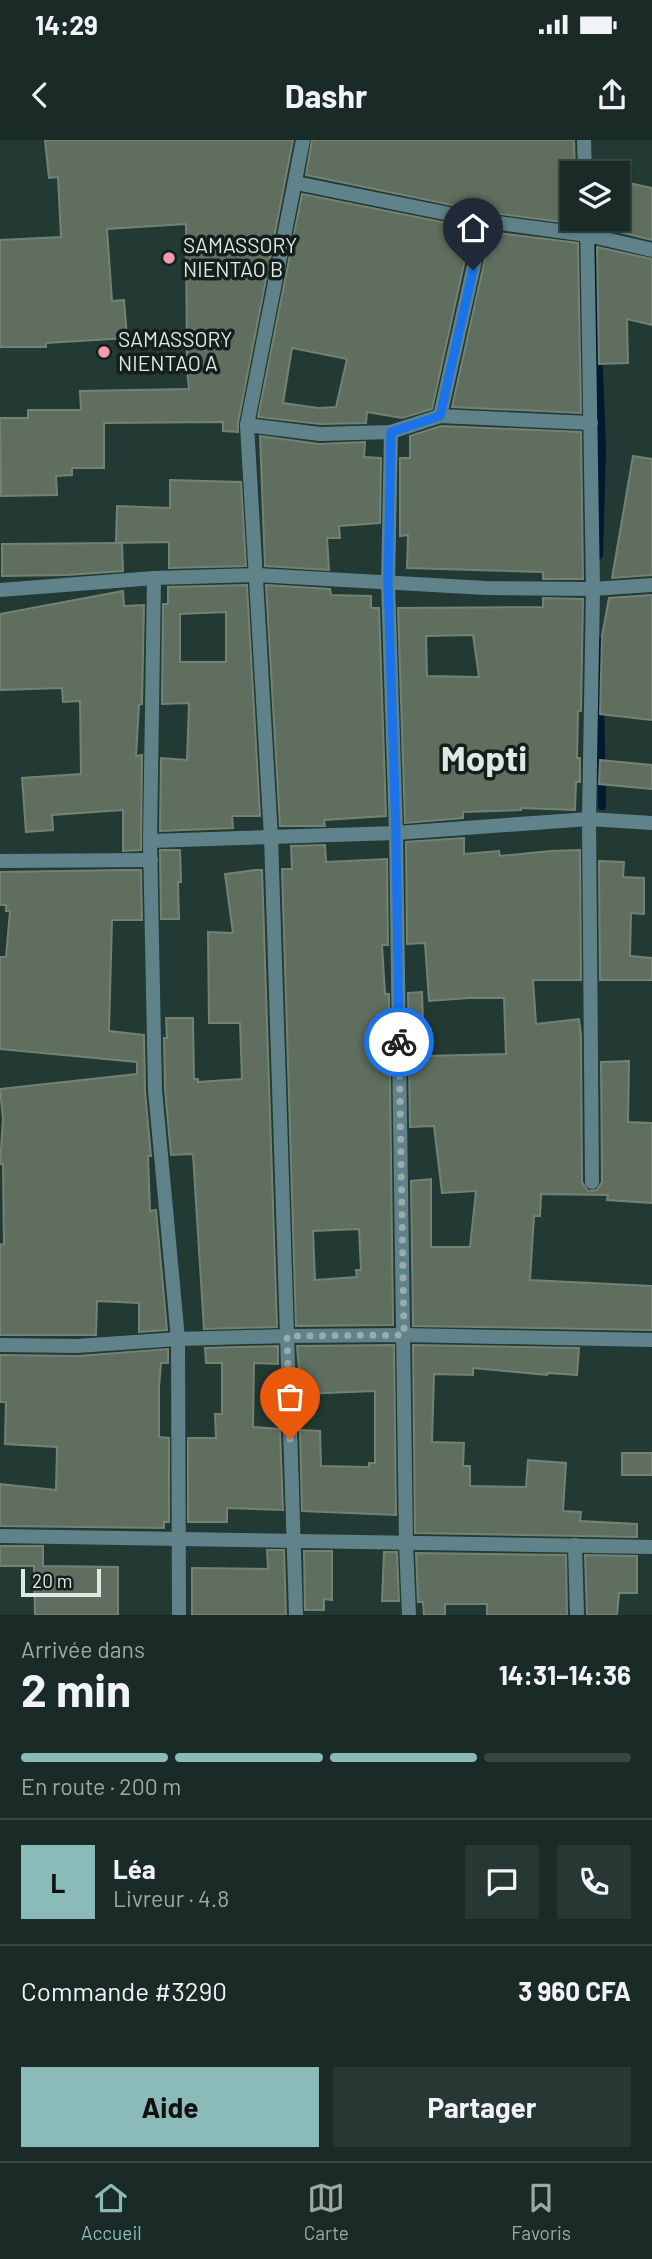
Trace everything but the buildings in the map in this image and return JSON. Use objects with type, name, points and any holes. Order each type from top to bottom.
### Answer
[{"type":"street","points":[[296,1615],[271,837],[247,425],[303,140]]},
{"type":"street","points":[[584,140],[585,161]]},
{"type":"street","points":[[296,183],[484,221],[588,235],[652,250]]},
{"type":"street","points":[[440,416],[484,221]]},
{"type":"street","points":[[588,231],[593,589],[590,819],[592,1182]]},
{"type":"street","points":[[247,425],[320,434],[391,432],[440,416],[590,423]]},
{"type":"street","points":[[391,432],[388,583],[396,833],[409,1615]]},
{"type":"street","points":[[0,590],[154,578],[257,575],[486,588],[593,589],[652,585]]},
{"type":"street","points":[[154,578],[150,860],[155,1090],[178,1339],[179,1615]]},
{"type":"street","points":[[150,841],[396,833],[590,819],[652,823]]},
{"type":"street","points":[[0,861],[150,860]]},
{"type":"street","points":[[0,1345],[77,1346],[178,1339],[404,1335],[652,1340]]},
{"type":"street","points":[[0,1536],[652,1547]]},
{"type":"street","points":[[575,1545],[577,1615]]},
{"type":"waterway","points":[[594,249],[602,448],[599,555]]},
{"type":"waterway","points":[[599,641],[602,806]]},
{"type":"way so far","points":[[290,1439],[287,1336],[404,1335],[399,1042]]},
{"type":"place","name":"SAMASSORY NIENTAO B","points":[[169,258]]},
{"type":"place","name":"SAMASSORY NIENTAO A","points":[[104,352]]},
{"type":"district","name":"Mopti","points":[[484,759]]},
{"type":"route","points":[[399,1042],[388,583],[391,432],[440,416],[473,270]]}]
